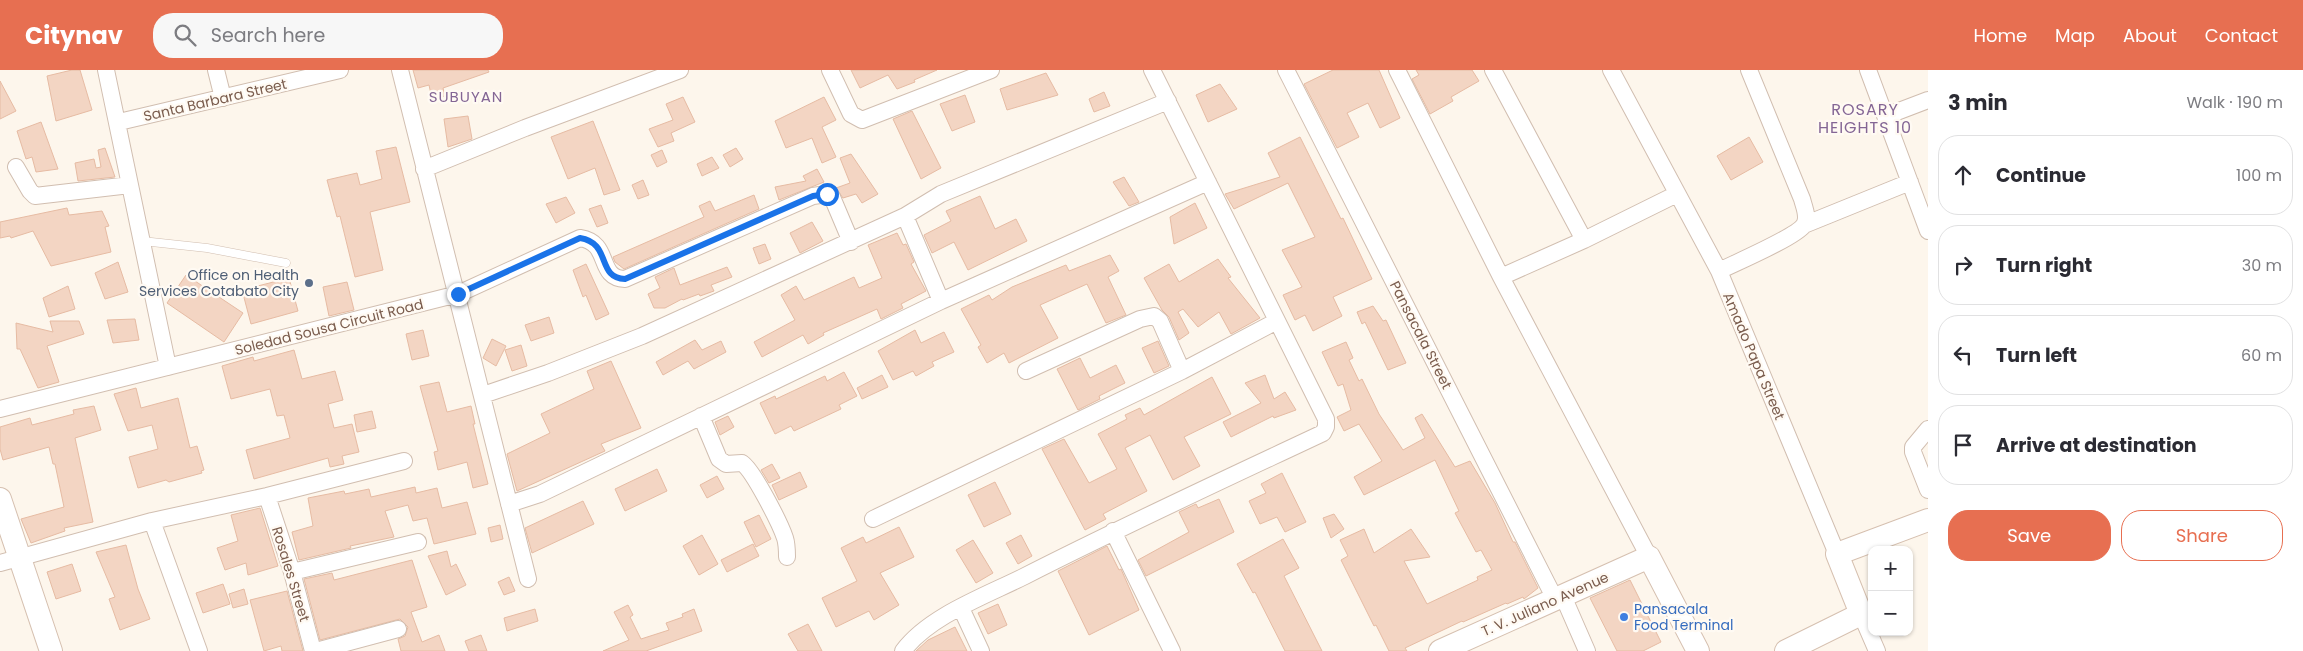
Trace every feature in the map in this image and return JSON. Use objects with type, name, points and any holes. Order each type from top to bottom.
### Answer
[{"type":"main road","points":[[0,499],[9,561],[51,651]]},
{"type":"main road","points":[[1837,554],[1928,520]]},
{"type":"main road","name":"Amado Papa Street","points":[[1837,554],[1861,614]]},
{"type":"main road","name":"T. V. Juliano Avenue","points":[[1440,651],[1649,557]]},
{"type":"main road","points":[[1649,557],[1698,651]]},
{"type":"main road","points":[[1786,651],[1861,614]]},
{"type":"street","points":[[106,70],[119,122],[130,185],[168,367]]},
{"type":"street","points":[[216,70],[223,98]]},
{"type":"street","name":"Santa Barbara Street","points":[[119,122],[339,70]]},
{"type":"street","points":[[400,70],[424,170],[458,294],[528,579]]},
{"type":"street","points":[[424,170],[525,128],[680,70]]},
{"type":"street","points":[[830,70],[851,114],[862,120],[991,70]]},
{"type":"street","points":[[902,651],[912,638],[961,608],[1113,531],[1323,433],[1326,427],[1326,419],[1152,70]]},
{"type":"street","name":"Pansacala Street","points":[[1286,70],[1587,651]]},
{"type":"street","points":[[1397,70],[1501,277],[1649,557]]},
{"type":"street","points":[[1493,70],[1584,240]]},
{"type":"street","name":"Amado Papa Street","points":[[1611,70],[1719,271],[1837,554]]},
{"type":"street","points":[[1749,70],[1802,199],[1807,216],[1804,225]]},
{"type":"street","points":[[1868,70],[1910,182],[1923,202],[1928,231]]},
{"type":"street","points":[[1886,116],[1928,100]]},
{"type":"street","points":[[483,395],[548,373],[642,336],[851,242],[905,216],[941,194],[1168,101]]},
{"type":"street","points":[[16,167],[30,191],[36,196],[130,185]]},
{"type":"street","points":[[509,504],[540,494],[941,301],[1208,182]]},
{"type":"street","points":[[1719,271],[1792,234],[1804,225],[1910,182]]},
{"type":"street","name":"Soledad Sousa Circuit Road","points":[[0,409],[458,294],[580,238],[596,244],[611,275],[617,279],[625,279],[820,194],[832,197],[851,242]]},
{"type":"street","points":[[1501,277],[1584,240],[1677,194]]},
{"type":"street","points":[[905,216],[941,301]]},
{"type":"street","points":[[1026,370],[1140,319],[1154,316],[1160,321],[1182,371]]},
{"type":"street","points":[[873,519],[1182,371],[1277,321]]},
{"type":"street","points":[[701,416],[720,459],[726,464],[742,463],[750,470],[779,524],[787,548],[787,557]]},
{"type":"street","points":[[1928,429],[1913,447],[1913,452],[1928,490]]},
{"type":"street","points":[[9,561],[152,521],[267,496],[404,461]]},
{"type":"street","name":"Rosales Street","points":[[267,496],[315,651]]},
{"type":"street","points":[[152,521],[199,651]]},
{"type":"street","points":[[1113,531],[1172,651]]},
{"type":"street","points":[[292,572],[418,542]]},
{"type":"street","points":[[961,608],[982,651]]},
{"type":"street","name":"Amado Papa Street","points":[[1861,614],[1877,651]]},
{"type":"street","points":[[315,651],[398,629]]},
{"type":"lane","points":[[142,241],[207,248],[286,263]]},
{"type":"building","points":[[80,70],[92,110],[56,121],[47,76]]},
{"type":"building","points":[[413,70],[488,70],[489,72],[443,88],[445,96],[432,99],[429,85],[418,88]]},
{"type":"building","points":[[851,70],[937,70],[897,89],[888,75],[860,88]]},
{"type":"building","points":[[1333,70],[1379,70],[1400,118],[1380,128],[1368,103],[1347,113],[1359,137],[1337,148],[1304,84]]},
{"type":"building","points":[[1416,70],[1472,70],[1479,81],[1451,97],[1453,101],[1430,114],[1412,79],[1419,75]]},
{"type":"building","points":[[1046,73],[1058,95],[1007,110],[1000,89]]},
{"type":"building","points":[[0,81],[16,111],[0,119]]},
{"type":"building","points":[[1220,84],[1237,109],[1208,122],[1196,95]]},
{"type":"building","points":[[1104,92],[1110,106],[1094,112],[1089,99]]},
{"type":"building","points":[[965,95],[975,122],[952,131],[940,104]]},
{"type":"building","points":[[683,97],[695,122],[671,133],[674,141],[658,147],[649,129],[673,120],[666,104]]},
{"type":"building","points":[[824,97],[836,120],[822,127],[836,157],[822,163],[812,138],[786,148],[775,121]]},
{"type":"building","points":[[912,111],[941,168],[921,179],[893,119]]},
{"type":"building","points":[[468,116],[472,139],[448,147],[444,119]]},
{"type":"building","points":[[593,121],[620,190],[604,195],[595,168],[568,179],[551,137]]},
{"type":"building","points":[[41,122],[58,169],[36,172],[32,157],[26,159],[17,131]]},
{"type":"building","points":[[1300,137],[1341,219],[1343,218],[1372,279],[1333,297],[1342,316],[1313,331],[1305,315],[1295,320],[1283,295],[1302,287],[1282,250],[1315,237],[1288,183],[1234,209],[1225,194],[1280,177],[1268,153]]},
{"type":"building","points":[[1749,137],[1763,162],[1731,180],[1717,156]]},
{"type":"building","points":[[396,147],[410,202],[370,212],[383,270],[355,277],[340,216],[337,217],[327,180],[357,173],[360,185],[382,179],[376,151]]},
{"type":"building","points":[[105,148],[115,177],[78,181],[75,163],[94,159],[96,168],[101,167],[98,150]]},
{"type":"building","points":[[736,148],[743,159],[730,167],[723,155]]},
{"type":"building","points":[[662,150],[667,162],[657,167],[651,155]]},
{"type":"building","points":[[851,154],[878,194],[862,203],[856,194],[843,198],[836,188],[850,183],[840,158]]},
{"type":"building","points":[[712,157],[719,168],[702,176],[697,164]]},
{"type":"building","points":[[817,169],[824,182],[779,200],[775,187],[806,181],[803,176]]},
{"type":"building","points":[[1124,177],[1139,202],[1129,206],[1113,182]]},
{"type":"building","points":[[643,180],[649,195],[638,199],[632,185]]},
{"type":"building","points":[[754,195],[759,209],[624,269],[615,262],[613,257],[704,217],[699,206],[710,201],[715,211]]},
{"type":"building","points":[[980,196],[995,229],[1016,219],[1027,241],[968,270],[954,242],[932,253],[924,235],[951,221],[946,211]]},
{"type":"building","points":[[566,197],[575,213],[556,223],[546,204]]},
{"type":"building","points":[[1195,203],[1207,228],[1174,244],[1170,217]]},
{"type":"building","points":[[601,205],[608,223],[597,227],[589,209]]},
{"type":"building","points":[[67,208],[69,215],[102,211],[109,226],[105,227],[111,252],[51,266],[33,231],[11,238],[10,236],[0,238],[0,222]]},
{"type":"building","points":[[812,222],[823,241],[800,253],[790,233]]},
{"type":"building","points":[[897,233],[903,245],[906,244],[914,262],[911,264],[926,291],[901,304],[903,308],[881,319],[877,309],[823,333],[824,335],[808,344],[803,335],[762,357],[754,342],[795,320],[781,295],[796,286],[804,300],[854,277],[859,288],[882,278],[868,245]]},
{"type":"building","points":[[765,244],[771,259],[759,264],[753,248]]},
{"type":"building","points":[[1110,255],[1119,271],[1108,277],[1126,315],[1106,323],[1087,284],[1040,305],[1058,338],[1009,363],[1004,353],[987,363],[978,347],[981,345],[961,309],[989,295],[992,300],[1012,287],[1066,265],[1069,271]]},
{"type":"building","points":[[1218,259],[1231,277],[1228,278],[1260,318],[1231,334],[1219,312],[1198,327],[1183,309],[1178,312],[1189,333],[1179,340],[1169,317],[1162,310],[1144,278],[1169,264],[1179,282]]},
{"type":"building","points":[[118,262],[128,292],[105,299],[95,273]]},
{"type":"building","points":[[586,264],[609,314],[596,320],[586,295],[583,297],[573,270]]},
{"type":"building","points":[[727,267],[732,277],[711,285],[714,291],[682,299],[665,308],[654,308],[648,294],[660,288],[655,277],[674,268],[680,285]]},
{"type":"building","points":[[186,275],[243,313],[224,342],[167,303]]},
{"type":"building","points":[[289,278],[298,311],[251,324],[242,290]]},
{"type":"building","points":[[347,282],[354,310],[329,316],[323,287]]},
{"type":"building","points":[[68,286],[75,309],[49,317],[43,298]]},
{"type":"building","points":[[1373,306],[1383,321],[1386,320],[1406,363],[1388,370],[1365,322],[1362,324],[1357,312]]},
{"type":"building","points":[[549,317],[554,333],[531,341],[525,325]]},
{"type":"building","points":[[135,319],[139,340],[113,343],[107,320]]},
{"type":"building","points":[[50,321],[79,321],[84,334],[47,346],[59,382],[38,388],[20,349],[17,349],[16,323],[53,332]]},
{"type":"building","points":[[423,330],[429,356],[412,360],[406,334]]},
{"type":"building","points":[[915,330],[921,343],[944,332],[954,352],[932,362],[934,366],[916,376],[913,371],[893,380],[878,351]]},
{"type":"building","points":[[492,339],[506,346],[496,366],[483,358]]},
{"type":"building","points":[[695,340],[702,350],[721,341],[726,352],[694,369],[688,361],[663,375],[656,362]]},
{"type":"building","points":[[1158,341],[1169,366],[1154,373],[1142,348]]},
{"type":"building","points":[[1346,342],[1353,358],[1349,360],[1359,381],[1362,379],[1379,414],[1403,450],[1425,438],[1415,418],[1422,414],[1455,467],[1470,461],[1495,503],[1513,542],[1515,542],[1538,588],[1524,599],[1523,597],[1506,603],[1462,621],[1405,648],[1407,651],[1389,651],[1376,625],[1374,626],[1341,560],[1348,556],[1340,540],[1364,529],[1374,553],[1411,529],[1430,557],[1404,561],[1427,604],[1478,580],[1477,577],[1492,570],[1481,550],[1476,552],[1455,513],[1459,511],[1435,460],[1364,495],[1354,477],[1382,461],[1359,424],[1344,431],[1337,417],[1351,410],[1343,384],[1338,386],[1322,352]]},
{"type":"building","points":[[521,345],[527,366],[512,371],[505,350]]},
{"type":"building","points":[[294,350],[302,379],[335,371],[343,400],[328,404],[334,428],[352,424],[359,452],[342,456],[344,464],[330,467],[328,458],[254,479],[246,450],[290,438],[284,415],[277,416],[270,389],[231,399],[222,366],[253,357],[254,361]]},
{"type":"building","points":[[1080,358],[1090,378],[1116,365],[1125,383],[1099,396],[1100,399],[1078,410],[1057,369]]},
{"type":"building","points":[[611,361],[641,428],[601,444],[605,451],[517,491],[507,454],[550,433],[541,414],[594,389],[587,371]]},
{"type":"building","points":[[844,372],[857,396],[839,405],[841,409],[794,431],[791,426],[775,434],[760,403],[775,396],[776,399],[825,376],[827,381]]},
{"type":"building","points":[[882,375],[888,387],[862,399],[857,388]]},
{"type":"building","points":[[1265,375],[1274,399],[1285,392],[1296,410],[1274,418],[1273,416],[1231,437],[1223,422],[1261,403],[1245,383]]},
{"type":"building","points":[[1212,377],[1231,414],[1184,437],[1200,466],[1173,480],[1150,435],[1125,448],[1147,491],[1103,514],[1106,519],[1085,530],[1042,449],[1064,439],[1089,483],[1117,469],[1098,434],[1127,419],[1125,415],[1140,408],[1144,415]]},
{"type":"building","points":[[439,382],[447,412],[471,406],[475,424],[473,424],[488,484],[473,488],[467,462],[438,470],[434,452],[438,451],[420,386]]},
{"type":"building","points":[[136,388],[141,408],[178,398],[190,448],[197,446],[204,470],[201,471],[202,473],[138,488],[129,457],[158,449],[152,425],[128,431],[114,394]]},
{"type":"building","points":[[94,406],[101,430],[75,438],[93,522],[64,528],[65,531],[31,543],[21,519],[64,507],[55,464],[53,464],[49,447],[3,460],[0,449],[0,427],[30,418],[32,425],[74,414],[73,410]]},
{"type":"building","points":[[372,411],[376,428],[357,432],[354,415]]},
{"type":"building","points":[[728,416],[734,427],[720,435],[715,422]]},
{"type":"building","points":[[772,464],[780,478],[769,483],[761,470]]},
{"type":"building","points":[[657,469],[667,491],[625,511],[615,489]]},
{"type":"building","points":[[800,472],[807,487],[779,500],[772,485]]},
{"type":"building","points":[[1282,473],[1306,522],[1285,532],[1277,517],[1260,524],[1249,501],[1266,493],[1261,484]]},
{"type":"building","points":[[717,476],[724,489],[707,498],[700,485]]},
{"type":"building","points":[[995,482],[1011,514],[984,527],[968,495]]},
{"type":"building","points":[[415,487],[416,493],[437,488],[442,508],[467,502],[476,534],[434,544],[427,518],[413,521],[408,505],[385,511],[394,537],[350,546],[351,548],[299,560],[292,532],[313,526],[308,498],[344,491],[345,494],[369,489],[371,497]]},
{"type":"building","points":[[1219,499],[1234,532],[1146,576],[1138,560],[1189,532],[1179,512],[1196,504],[1198,508]]},
{"type":"building","points":[[583,501],[594,524],[532,553],[525,528]]},
{"type":"building","points":[[260,508],[278,566],[248,575],[246,563],[225,570],[217,548],[238,541],[231,515]]},
{"type":"building","points":[[1334,514],[1344,529],[1331,538],[1323,518]]},
{"type":"building","points":[[759,515],[771,539],[756,547],[744,522]]},
{"type":"building","points":[[500,525],[503,539],[491,542],[488,528]]},
{"type":"building","points":[[899,527],[914,557],[880,573],[899,605],[874,620],[869,611],[836,627],[822,598],[857,581],[841,548],[863,537],[866,543]]},
{"type":"building","points":[[702,535],[718,564],[699,575],[683,546]]},
{"type":"building","points":[[1021,535],[1032,556],[1018,564],[1006,543]]},
{"type":"building","points":[[1283,539],[1299,568],[1284,576],[1322,651],[1285,651],[1255,592],[1253,593],[1237,564]]},
{"type":"building","points":[[973,540],[993,573],[976,583],[956,550]]},
{"type":"building","points":[[753,544],[759,556],[727,572],[721,560]]},
{"type":"building","points":[[126,545],[138,589],[150,619],[120,630],[109,599],[115,597],[96,552]]},
{"type":"building","points":[[1107,546],[1119,570],[1121,569],[1139,610],[1089,635],[1058,571]]},
{"type":"building","points":[[447,551],[451,567],[456,564],[466,585],[446,595],[428,556]]},
{"type":"building","points":[[412,560],[427,607],[411,612],[422,642],[439,635],[445,651],[401,651],[398,639],[405,636],[408,627],[400,619],[320,640],[304,579],[332,573],[334,580]]},
{"type":"building","points":[[72,564],[81,591],[56,599],[47,572]]},
{"type":"building","points":[[509,577],[515,591],[504,595],[498,582]]},
{"type":"building","points":[[1630,580],[1661,642],[1643,651],[1617,651],[1590,598]]},
{"type":"building","points":[[223,584],[230,604],[203,613],[196,593]]},
{"type":"building","points":[[244,589],[248,604],[233,608],[229,594]]},
{"type":"building","points":[[287,591],[303,651],[282,651],[281,646],[264,651],[250,600]]},
{"type":"building","points":[[998,604],[1007,625],[988,634],[978,613]]},
{"type":"building","points":[[628,605],[633,615],[630,617],[641,639],[669,630],[666,623],[683,617],[682,614],[694,609],[702,631],[646,651],[603,651],[629,640],[614,612]]},
{"type":"building","points":[[535,609],[538,621],[507,631],[504,618]]},
{"type":"building","points":[[808,624],[822,651],[798,651],[788,634]]},
{"type":"building","points":[[955,627],[967,651],[916,651],[928,640]]},
{"type":"building","points":[[481,635],[487,651],[469,651],[465,641]]},
{"type":"place","name":"Office on Health Services Cotabato City","points":[[309,283]]},
{"type":"place","name":"Pansacala Food Terminal","points":[[1624,617]]},
{"type":"district","name":"SUBUYAN","points":[[466,96]]},
{"type":"district","name":"ROSARY HEIGHTS 10","points":[[1865,118]]},
{"type":"route","points":[[458,294],[580,238],[596,244],[611,275],[617,279],[625,279],[813,196],[827,194]]}]
